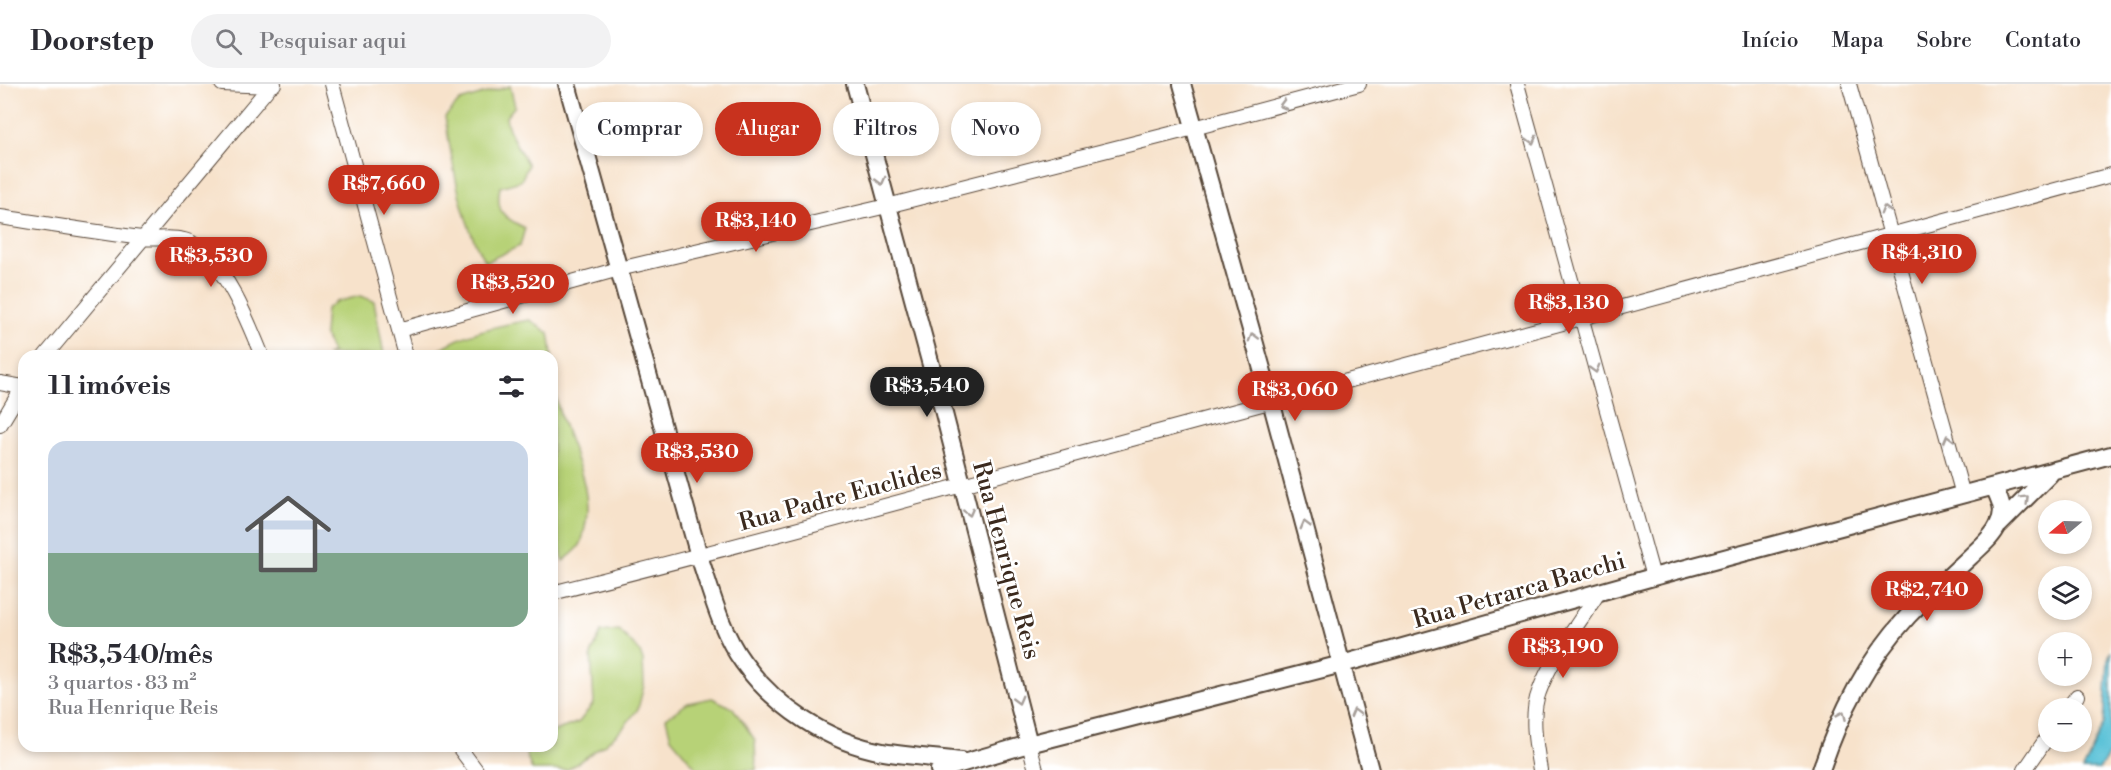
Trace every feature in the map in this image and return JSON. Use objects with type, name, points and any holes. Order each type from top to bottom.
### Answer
[{"type":"street","points":[[222,84],[272,85]]},
{"type":"street","points":[[332,84],[404,350]]},
{"type":"street","points":[[567,84],[699,556],[718,615],[742,661],[772,696],[808,722],[846,741],[881,752],[967,762]]},
{"type":"street","name":"Rua Henrique Reis","points":[[855,84],[963,486],[1036,770]]},
{"type":"street","points":[[1182,84],[1271,401],[1370,770]]},
{"type":"street","points":[[399,330],[618,269],[887,206],[1359,84]]},
{"type":"street","points":[[1517,84],[1653,577]]},
{"type":"street","points":[[1849,84],[1963,495]]},
{"type":"street","points":[[50,350],[272,85]]},
{"type":"street","name":"Rua Padre Euclides","points":[[558,591],[963,486],[2111,175]]},
{"type":"street","points":[[0,218],[145,238],[173,238],[191,243],[216,265],[247,316],[260,350]]},
{"type":"street","points":[[0,383],[18,385]]},
{"type":"street","points":[[0,425],[18,394]]},
{"type":"street","name":"Rua Petrarca Bacchi","points":[[939,770],[1029,744],[1342,664],[1653,577],[2111,455]]},
{"type":"street","points":[[1821,770],[1850,696],[1876,654],[1908,616],[1982,546],[1998,526],[2052,472]]},
{"type":"street","points":[[1994,487],[2003,508],[1998,526]]},
{"type":"street","points":[[1540,770],[1534,736],[1538,694],[1553,662],[1598,593]]},
{"type":"street","points":[[2025,770],[2038,751]]},
{"type":"street","points":[[462,752],[476,770]]},
{"type":"green space","points":[[510,86],[515,106],[506,117],[507,123],[528,165],[521,181],[500,187],[499,203],[507,217],[525,228],[520,246],[485,262],[476,246],[463,210],[445,117],[460,101]]},
{"type":"green space","points":[[360,296],[374,301],[383,350],[331,350],[324,334],[326,309],[336,302]]},
{"type":"green space","points":[[530,320],[549,333],[552,350],[440,350],[454,341],[492,328]]},
{"type":"green space","points":[[558,407],[580,468],[587,499],[587,515],[581,542],[577,549],[563,561],[558,536]]},
{"type":"green space","points":[[619,630],[640,652],[643,661],[644,685],[638,709],[623,728],[605,744],[567,770],[532,770],[525,752],[558,752],[558,730],[579,722],[594,703],[591,655],[601,632]]},
{"type":"green space","points":[[712,698],[733,708],[755,740],[756,770],[698,770],[671,738],[666,718],[688,703]]},
{"type":"water","points":[[2111,650],[2111,752],[2099,770],[2083,770],[2104,723],[2108,660]]}]
